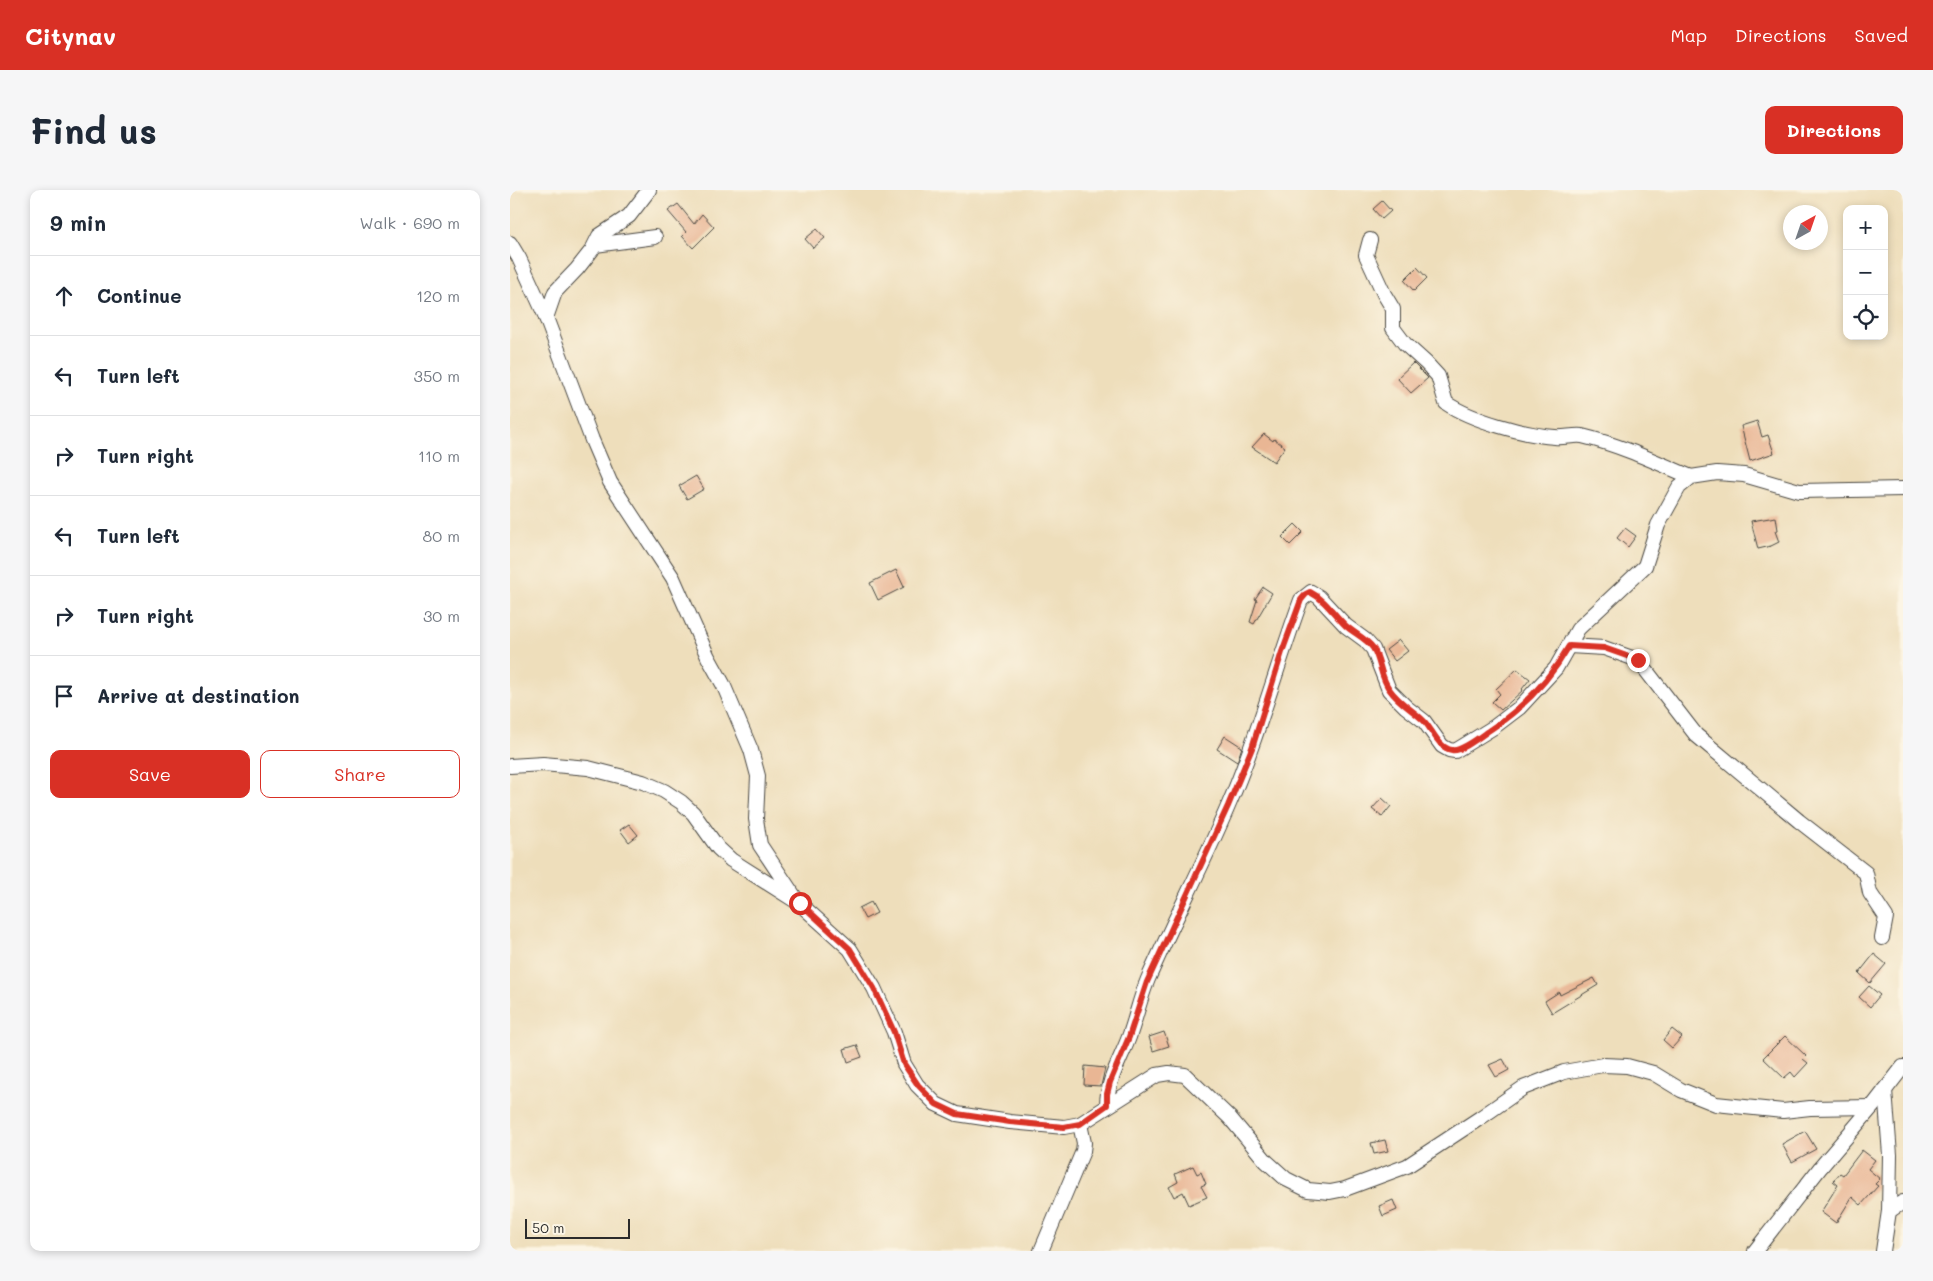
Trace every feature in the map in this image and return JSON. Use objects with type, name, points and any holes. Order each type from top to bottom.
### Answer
[{"type":"street","points":[[546,318],[555,292],[577,269],[595,245],[599,236],[628,216],[649,190]]},
{"type":"street","points":[[595,245],[655,237]]},
{"type":"street","points":[[1370,240],[1366,255],[1393,309],[1394,328],[1406,344],[1438,376],[1446,403],[1485,421],[1502,426],[1542,435],[1557,437],[1580,436],[1599,441],[1632,452],[1691,477]]},
{"type":"street","points":[[510,243],[519,258],[546,318],[610,482],[673,578],[708,657],[724,684],[751,750],[758,776],[756,819],[760,846],[800,903]]},
{"type":"street","points":[[1107,1105],[1110,1082],[1129,1037],[1147,982],[1228,806],[1252,748],[1282,652],[1301,600],[1306,594],[1310,592],[1320,597],[1346,626],[1365,640],[1373,649],[1389,690],[1424,721],[1442,746],[1455,751],[1466,746],[1519,708],[1556,668],[1578,629],[1645,566],[1658,525],[1679,487],[1691,477],[1717,473],[1744,475],[1799,491],[1903,489]]},
{"type":"street","points":[[1569,646],[1604,648],[1638,660],[1696,735],[1799,821],[1866,873],[1870,893],[1886,917],[1882,938]]},
{"type":"street","points":[[510,766],[543,764],[588,768],[643,782],[664,791],[693,812],[718,848],[731,860],[800,903],[850,949],[874,988],[894,1032],[904,1064],[918,1085],[936,1104],[957,1114],[1010,1122],[1064,1127],[1080,1124],[1107,1105],[1157,1075],[1169,1073],[1185,1075],[1230,1118],[1266,1161],[1286,1179],[1308,1190],[1330,1192],[1345,1189],[1407,1166],[1523,1088],[1564,1072],[1603,1065],[1627,1066],[1653,1073],[1681,1090],[1716,1104],[1783,1111],[1810,1108],[1872,1108]]},
{"type":"street","points":[[1755,1251],[1820,1168],[1872,1108],[1903,1067]]},
{"type":"street","points":[[1883,1251],[1889,1211],[1890,1155],[1884,1090]]},
{"type":"street","points":[[1041,1251],[1083,1151],[1084,1143],[1080,1124]]},
{"type":"street","points":[[1889,1211],[1903,1202]]},
{"type":"building","points":[[1382,201],[1391,211],[1382,219],[1373,209]]},
{"type":"building","points":[[678,204],[694,224],[702,214],[714,227],[693,248],[682,236],[686,232],[668,211]]},
{"type":"building","points":[[817,229],[825,238],[813,248],[805,239]]},
{"type":"building","points":[[1417,267],[1427,278],[1414,291],[1404,280]]},
{"type":"building","points":[[1413,363],[1428,378],[1411,393],[1397,378]]},
{"type":"building","points":[[1757,421],[1762,437],[1768,435],[1774,453],[1750,461],[1741,426]]},
{"type":"building","points":[[1264,434],[1285,447],[1274,462],[1252,447]]},
{"type":"building","points":[[696,476],[704,489],[687,499],[679,486]]},
{"type":"building","points":[[1776,517],[1778,530],[1775,531],[1779,542],[1758,549],[1751,521]]},
{"type":"building","points":[[1295,524],[1303,532],[1290,545],[1282,537]]},
{"type":"building","points":[[1625,528],[1636,536],[1628,547],[1617,538]]},
{"type":"building","points":[[896,570],[904,587],[878,600],[870,583]]},
{"type":"building","points":[[1263,587],[1272,593],[1254,624],[1250,622],[1257,600],[1255,599]]},
{"type":"building","points":[[1399,640],[1408,651],[1395,661],[1386,650]]},
{"type":"building","points":[[1517,669],[1530,679],[1523,690],[1501,710],[1492,702],[1500,694],[1496,689]]},
{"type":"building","points":[[1225,736],[1242,747],[1237,762],[1217,749]]},
{"type":"building","points":[[1382,798],[1391,806],[1382,817],[1372,809]]},
{"type":"building","points":[[629,824],[638,835],[629,842],[620,830]]},
{"type":"building","points":[[871,902],[877,913],[865,919],[859,908]]},
{"type":"building","points":[[1874,954],[1886,964],[1870,983],[1859,973]]},
{"type":"building","points":[[1594,978],[1598,985],[1552,1013],[1545,1001],[1559,992],[1560,995]]},
{"type":"building","points":[[1869,986],[1880,995],[1870,1007],[1859,997]]},
{"type":"building","points":[[1672,1029],[1682,1037],[1672,1048],[1663,1040]]},
{"type":"building","points":[[1164,1032],[1169,1046],[1153,1051],[1149,1037]]},
{"type":"building","points":[[1785,1036],[1806,1056],[1803,1059],[1808,1063],[1795,1077],[1791,1072],[1784,1078],[1763,1058]]},
{"type":"building","points":[[857,1045],[862,1057],[848,1062],[844,1049]]},
{"type":"building","points":[[1503,1059],[1509,1070],[1496,1077],[1489,1065]]},
{"type":"building","points":[[1085,1066],[1105,1068],[1101,1086],[1084,1085]]},
{"type":"building","points":[[1805,1131],[1816,1149],[1792,1162],[1782,1144]]},
{"type":"building","points":[[1385,1140],[1388,1151],[1374,1154],[1371,1143]]},
{"type":"building","points":[[1862,1150],[1875,1160],[1868,1169],[1880,1179],[1875,1184],[1878,1186],[1861,1205],[1852,1197],[1836,1223],[1821,1212],[1838,1185],[1833,1181],[1840,1173],[1843,1175]]},
{"type":"building","points":[[1193,1166],[1197,1174],[1201,1172],[1206,1184],[1201,1186],[1207,1197],[1189,1205],[1183,1192],[1174,1197],[1169,1187],[1178,1182],[1175,1174]]},
{"type":"building","points":[[1393,1200],[1397,1210],[1383,1216],[1379,1206]]},
{"type":"route","points":[[800,903],[850,949],[874,988],[894,1032],[904,1064],[918,1085],[936,1104],[957,1114],[1010,1122],[1064,1127],[1080,1124],[1107,1105],[1110,1082],[1129,1037],[1147,982],[1228,806],[1252,748],[1282,652],[1301,600],[1306,594],[1310,592],[1320,597],[1346,626],[1365,640],[1373,649],[1389,690],[1424,721],[1442,746],[1455,751],[1466,746],[1519,708],[1556,668],[1569,646],[1604,648],[1638,660]]}]
